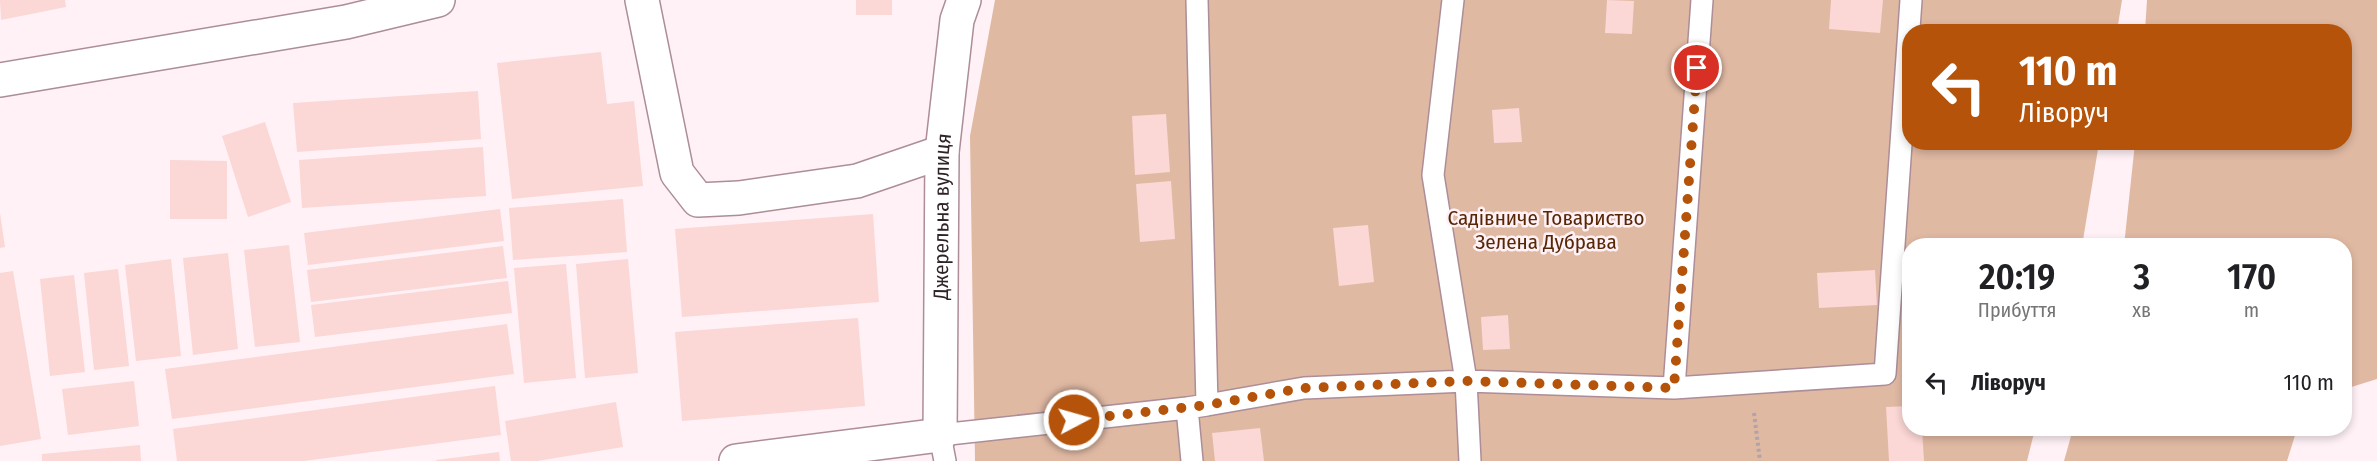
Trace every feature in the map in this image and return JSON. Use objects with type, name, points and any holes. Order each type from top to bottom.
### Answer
[{"type":"street","points":[[0,80],[346,22],[438,0]]},
{"type":"street","points":[[642,0],[677,173],[698,200],[739,198],[857,181],[942,152]]},
{"type":"street","name":"Джерельна вулиця","points":[[942,448],[942,152],[957,20],[964,0]]},
{"type":"street","points":[[736,461],[942,448]]},
{"type":"lane","points":[[1192,461],[1197,406],[1197,0]]},
{"type":"lane","points":[[1453,0],[1433,175],[1466,381],[1470,461]]},
{"type":"lane","points":[[1674,388],[1702,0]]},
{"type":"lane","points":[[1909,24],[1911,0]]},
{"type":"lane","points":[[942,448],[1304,388],[1466,381],[1674,388],[1885,374],[1902,129]]},
{"type":"path","points":[[1750,383],[1760,461]]},
{"type":"green space","name":"Садівниче Товариство Зелена Дубрава","points":[[995,0],[2122,0],[2118,24],[1902,24],[1902,150],[2098,150],[2083,238],[1902,238],[1902,436],[2033,436],[2027,461],[975,461],[970,136]]},
{"type":"green space","points":[[2147,0],[2377,0],[2377,379],[2352,387],[2352,238],[2125,238],[2134,150],[2352,150],[2352,24],[2145,24]]},
{"type":"green space","points":[[2071,436],[2295,436],[2287,461],[2064,461]]},
{"type":"building","points":[[0,0],[65,0],[66,7],[1,20]]},
{"type":"building","points":[[856,0],[892,0],[892,15],[856,15]]},
{"type":"building","points":[[1607,0],[1634,1],[1632,34],[1605,33]]},
{"type":"building","points":[[1831,0],[1883,0],[1880,33],[1829,29]]},
{"type":"building","points":[[601,52],[607,104],[634,101],[643,186],[512,199],[497,63]]},
{"type":"building","points":[[478,91],[481,139],[297,152],[293,103]]},
{"type":"building","points":[[1519,108],[1522,142],[1494,143],[1492,110]]},
{"type":"building","points":[[1166,114],[1170,172],[1135,175],[1132,116]]},
{"type":"building","points":[[265,122],[291,202],[248,217],[222,136]]},
{"type":"building","points":[[483,147],[486,196],[302,208],[299,160]]},
{"type":"building","points":[[170,160],[227,161],[227,219],[170,219]]},
{"type":"building","points":[[1171,181],[1175,239],[1140,242],[1136,184]]},
{"type":"building","points":[[623,199],[627,252],[513,260],[509,208]]},
{"type":"building","points":[[500,209],[504,241],[308,265],[304,233]]},
{"type":"building","points":[[0,213],[5,247],[0,248]]},
{"type":"building","points":[[873,214],[879,302],[682,317],[675,229]]},
{"type":"building","points":[[1368,225],[1374,282],[1339,286],[1333,228]]},
{"type":"building","points":[[289,245],[300,342],[255,347],[244,250]]},
{"type":"building","points":[[503,246],[507,278],[311,302],[307,270]]},
{"type":"building","points":[[228,253],[238,349],[193,355],[183,258]]},
{"type":"building","points":[[171,259],[181,356],[136,361],[125,265]]},
{"type":"building","points":[[628,259],[638,373],[585,378],[576,264]]},
{"type":"building","points":[[566,264],[576,378],[524,383],[514,268]]},
{"type":"building","points":[[118,269],[129,366],[94,370],[84,273]]},
{"type":"building","points":[[1875,270],[1877,305],[1819,308],[1817,273]]},
{"type":"building","points":[[13,271],[41,439],[0,446],[0,273]]},
{"type":"building","points":[[74,275],[85,372],[50,376],[40,279]]},
{"type":"building","points":[[508,281],[512,313],[315,337],[311,305]]},
{"type":"building","points":[[1508,315],[1510,349],[1483,350],[1481,317]]},
{"type":"building","points":[[858,318],[865,406],[682,421],[675,332]]},
{"type":"building","points":[[507,324],[514,374],[172,419],[165,369]]},
{"type":"building","points":[[134,381],[139,426],[68,435],[62,389]]},
{"type":"building","points":[[495,386],[501,435],[304,461],[177,461],[173,429]]},
{"type":"building","points":[[616,402],[623,447],[537,461],[511,461],[505,421]]},
{"type":"building","points":[[1902,406],[1902,436],[1922,436],[1924,461],[1889,461],[1886,407]]},
{"type":"building","points":[[1260,428],[1264,461],[1215,461],[1212,433]]},
{"type":"building","points":[[140,445],[141,461],[42,461],[42,454]]},
{"type":"building","points":[[499,452],[500,461],[436,461],[436,460]]},
{"type":"route","points":[[1074,420],[1187,408],[1304,388],[1466,381],[1674,388],[1697,68]]}]
